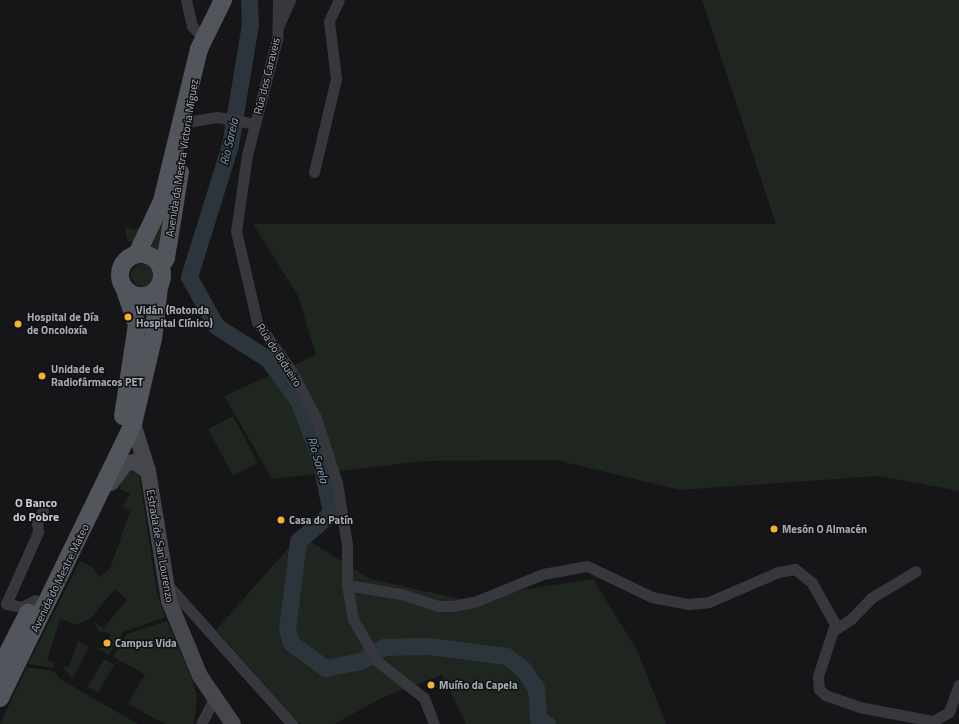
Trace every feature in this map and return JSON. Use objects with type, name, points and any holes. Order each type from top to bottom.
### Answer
[{"type":"main road","name":"Avenida da Mestra Victoria Míguez","points":[[137,254],[162,201],[201,43],[223,0]]},
{"type":"main road","name":"Avenida da Mestra Victoria Míguez","points":[[161,266],[166,258],[201,43]]},
{"type":"main road","points":[[137,254],[154,257],[161,266],[159,287],[145,378],[133,424],[117,452],[128,398],[137,326],[124,288],[121,269],[127,259],[137,254]]},
{"type":"main road","points":[[124,288],[142,296],[159,287]]},
{"type":"main road","name":"Avenida do Mestre Mateo","points":[[0,698],[57,582],[117,452]]},
{"type":"main road","name":"Avenida do Mestre Mateo","points":[[0,668],[35,600],[117,452]]},
{"type":"street","points":[[186,0],[192,26],[201,43]]},
{"type":"street","points":[[277,28],[278,0]]},
{"type":"street","name":"Rúa dos Caraveis","points":[[252,123],[271,70],[277,28],[290,0]]},
{"type":"street","points":[[314,172],[336,79],[329,21],[339,0]]},
{"type":"street","points":[[188,122],[217,117],[252,123]]},
{"type":"street","name":"Rúa do Bidueiro","points":[[252,123],[236,231],[257,322],[292,372],[319,425],[337,483],[348,545],[347,585],[353,619],[377,661],[418,692],[431,711],[434,724]]},
{"type":"street","points":[[137,326],[141,350],[130,413],[148,471]]},
{"type":"street","points":[[145,378],[143,417],[148,471]]},
{"type":"street","points":[[57,582],[120,468],[135,462],[148,471]]},
{"type":"street","name":"Estrada de San Lourenzo","points":[[148,471],[164,582],[173,612],[213,700],[230,723]]},
{"type":"street","points":[[35,600],[25,607],[6,604],[38,532],[37,523],[43,510]]},
{"type":"street","points":[[347,585],[400,594],[438,606],[453,606],[474,602],[543,574],[586,566],[652,597],[688,604],[709,602],[778,572],[795,570],[823,599],[836,629]]},
{"type":"street","points":[[916,571],[871,598],[851,619],[836,629],[818,682],[819,689],[833,699],[933,721],[949,712],[959,685]]},
{"type":"street","points":[[164,582],[292,724]]},
{"type":"street","points":[[11,606],[18,618],[11,647]]},
{"type":"street","points":[[201,724],[213,700]]},
{"type":"shaded area","points":[[702,0],[959,0],[959,491],[878,476],[680,490],[556,460],[425,461],[272,479],[224,396],[316,355],[298,296],[253,224],[776,224]]},
{"type":"shaded area","points":[[173,178],[162,253],[151,247]]},
{"type":"shaded area","points":[[144,225],[133,243],[128,241],[124,227],[135,230]]},
{"type":"shaded area","points":[[142,264],[146,265],[152,271],[152,279],[146,285],[142,286],[138,285],[132,279],[131,275],[132,271],[138,265]]},
{"type":"shaded area","points":[[233,416],[258,463],[233,476],[208,429]]},
{"type":"shaded area","points":[[134,470],[139,474],[157,593],[165,617],[123,632],[109,655],[96,648],[108,648],[110,633],[98,631],[93,621],[103,628],[127,600],[115,589],[91,618],[77,625],[60,619],[47,660],[54,662],[54,668],[28,664],[80,561],[92,567],[99,577],[110,569],[130,511],[123,507],[130,494],[119,488],[125,474]]},
{"type":"shaded area","points":[[300,535],[370,579],[461,599],[593,579],[637,650],[666,724],[466,724],[442,675],[381,698],[335,724],[300,724],[216,630]]},
{"type":"shaded area","points":[[167,621],[193,681],[197,697],[194,724],[165,724],[128,704],[145,674],[113,657],[127,634]]},
{"type":"shaded area","points":[[78,641],[89,647],[73,678],[62,667],[69,667]]},
{"type":"shaded area","points":[[104,659],[114,665],[98,693],[88,686]]},
{"type":"shaded area","points":[[27,667],[54,671],[60,679],[138,724],[0,724]]},
{"type":"waterway","name":"Río Sarela","points":[[249,0],[250,24],[230,145],[189,277],[216,326],[268,359],[298,400],[320,458],[331,513],[298,541],[287,629],[291,643],[325,668],[361,661],[383,647],[429,646],[506,656],[523,669],[536,688],[538,719],[547,724]]},
{"type":"place","name":"Vidán (Rotonda Hospital Clínico)","points":[[128,317]]},
{"type":"place","name":"Hospital de Día de Oncoloxía","points":[[18,324]]},
{"type":"place","name":"Unidade de Radiofármacos PET","points":[[42,376]]},
{"type":"place","name":"Casa do Patín","points":[[281,520]]},
{"type":"place","name":"Mesón O Almacén","points":[[774,529]]},
{"type":"place","name":"Campus Vida","points":[[107,643]]},
{"type":"place","name":"Muíño da Capela","points":[[431,685]]},
{"type":"district","name":"O Banco do Pobre","points":[[36,510]]}]
